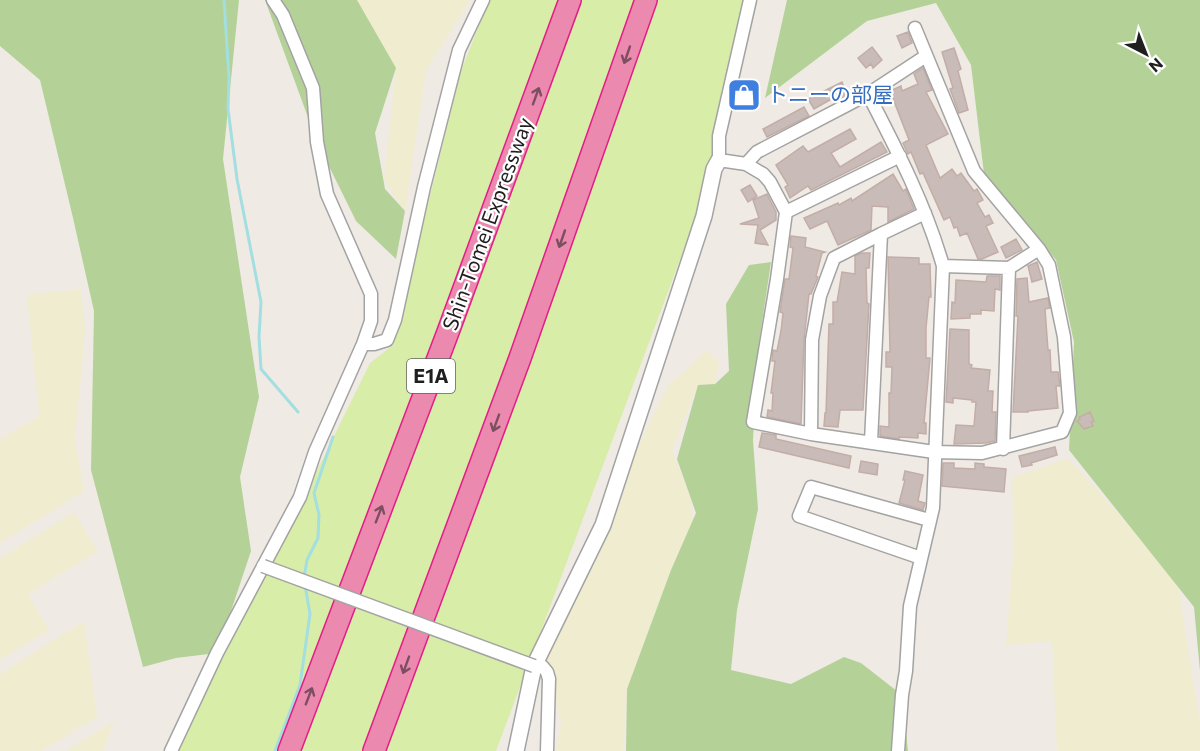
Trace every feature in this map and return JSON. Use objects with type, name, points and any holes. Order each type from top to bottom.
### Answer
[{"type":"highway","name":"Shin-Tomei Expressway","points":[[289,751],[444,343],[570,0]]},
{"type":"highway","points":[[374,751],[520,358],[646,0]]},
{"type":"street","points":[[171,751],[217,653],[300,497],[315,452],[371,321],[371,294],[327,194],[317,142],[313,88],[283,15],[273,0]]},
{"type":"street","points":[[363,344],[374,344],[387,340],[395,320],[424,187],[459,50],[483,0]]},
{"type":"street","points":[[516,751],[534,666],[603,525],[704,216],[714,169],[719,160],[719,136],[750,0]]},
{"type":"street","points":[[719,160],[747,164],[764,174],[786,212],[753,422],[811,434],[934,452],[982,453],[1062,432],[1070,413],[1064,336],[1049,265],[1039,249],[974,171],[915,28]]},
{"type":"street","points":[[747,164],[756,152],[868,94],[926,56]]},
{"type":"street","points":[[868,94],[900,156],[934,232],[943,266],[933,508],[909,606],[906,671],[898,751]]},
{"type":"street","points":[[786,212],[900,156]]},
{"type":"street","points":[[811,434],[812,340],[820,296],[834,258],[925,213]]},
{"type":"street","points":[[871,442],[880,234]]},
{"type":"street","points":[[943,266],[1009,268],[1039,249]]},
{"type":"street","points":[[1003,449],[1009,268]]},
{"type":"street","points":[[921,558],[799,516],[811,487],[929,520]]},
{"type":"street","points":[[263,567],[534,666],[542,666],[549,679],[547,751]]},
{"type":"shaded area","points":[[354,0],[470,0],[426,71],[405,211],[384,180],[396,68]]},
{"type":"shaded area","points":[[81,289],[85,331],[75,439],[84,491],[0,543],[0,439],[39,416],[27,295]]},
{"type":"shaded area","points":[[706,351],[719,361],[715,384],[698,385],[672,451],[690,496],[693,520],[671,570],[627,689],[623,751],[556,751],[561,721],[546,661],[606,514],[667,387]]},
{"type":"shaded area","points":[[1068,458],[1177,579],[1200,724],[1200,751],[1057,751],[1052,641],[1006,645],[1014,549],[1012,478]]},
{"type":"shaded area","points":[[74,512],[98,551],[28,594],[49,630],[0,660],[0,558]]},
{"type":"shaded area","points":[[84,621],[97,717],[41,751],[0,751],[0,674]]},
{"type":"shaded area","points":[[114,721],[103,751],[66,751]]},
{"type":"green space","points":[[0,0],[239,0],[223,159],[259,397],[240,477],[251,551],[217,653],[176,658],[143,667],[91,470],[94,311],[40,80],[0,46]]},
{"type":"green space","points":[[265,0],[357,0],[396,68],[375,133],[385,189],[405,211],[396,259],[356,221],[317,142]]},
{"type":"green space","points":[[489,0],[750,0],[714,169],[496,751],[174,751],[270,566],[370,363],[393,345],[461,71]]},
{"type":"green space","points":[[787,0],[1200,0],[1200,671],[1194,607],[1069,450],[1074,342],[1056,260],[984,174],[971,65],[936,3],[867,21],[765,98]]},
{"type":"green space","points":[[771,262],[759,343],[753,440],[758,509],[737,610],[731,670],[791,684],[844,657],[861,663],[902,695],[908,751],[626,751],[627,689],[671,570],[696,513],[677,459],[698,385],[715,384],[729,371],[726,304],[749,265]]},
{"type":"building","points":[[908,32],[912,43],[902,48],[897,36]]},
{"type":"building","points":[[872,47],[882,60],[873,68],[871,64],[866,68],[858,58]]},
{"type":"building","points":[[954,48],[961,69],[958,71],[968,110],[959,113],[950,89],[953,88],[942,52]]},
{"type":"building","points":[[923,68],[932,90],[926,92],[948,134],[926,145],[940,178],[952,169],[957,176],[961,173],[974,191],[977,189],[983,200],[977,203],[985,217],[989,215],[993,223],[986,226],[998,252],[982,259],[978,259],[967,233],[960,236],[950,217],[944,220],[923,173],[920,174],[911,152],[908,154],[903,143],[909,140],[890,91],[901,86],[902,91],[918,84],[914,74]]},
{"type":"building","points":[[842,82],[847,95],[837,101],[835,97],[814,109],[808,99]]},
{"type":"building","points":[[804,107],[809,116],[767,137],[763,129]]},
{"type":"building","points":[[850,129],[856,139],[831,153],[840,167],[881,142],[887,152],[811,190],[808,186],[790,198],[785,187],[788,185],[776,165],[803,146],[808,152]]},
{"type":"building","points":[[893,174],[903,191],[906,189],[914,209],[888,222],[888,207],[872,206],[871,230],[838,245],[827,221],[810,229],[804,218],[851,198],[852,201]]},
{"type":"building","points":[[750,185],[757,196],[748,202],[741,190]]},
{"type":"building","points":[[767,194],[776,212],[776,220],[760,230],[768,245],[755,243],[758,225],[740,224],[759,218],[753,200]]},
{"type":"building","points":[[791,236],[806,238],[805,247],[825,252],[822,253],[816,276],[818,277],[809,294],[804,340],[801,424],[767,417],[768,410],[772,411],[773,393],[771,393],[775,361],[772,361],[773,350],[777,351],[781,331],[783,313],[780,312],[785,279],[789,279],[793,248],[790,247]]},
{"type":"building","points":[[1016,239],[1022,250],[1006,258],[1001,247]]},
{"type":"building","points":[[870,253],[869,268],[866,268],[867,303],[869,304],[863,410],[840,410],[838,427],[824,426],[829,324],[833,324],[833,302],[837,302],[842,272],[855,274],[855,256]]},
{"type":"building","points":[[888,257],[919,258],[919,264],[930,264],[931,297],[929,297],[926,328],[926,358],[930,358],[924,423],[926,423],[926,434],[918,433],[918,438],[899,437],[899,439],[880,436],[880,426],[889,427],[889,393],[891,393],[892,367],[886,367],[886,352],[890,352]]},
{"type":"building","points":[[1037,262],[1042,279],[1032,282],[1028,266]]},
{"type":"building","points":[[987,276],[1000,276],[1000,290],[995,289],[994,311],[981,310],[981,314],[970,314],[970,318],[951,319],[952,302],[955,303],[956,280],[986,282]]},
{"type":"building","points":[[1027,278],[1029,302],[1048,298],[1050,308],[1045,309],[1048,350],[1050,350],[1051,372],[1058,372],[1060,386],[1056,386],[1058,408],[1013,412],[1018,316],[1016,316],[1017,279]]},
{"type":"building","points":[[950,329],[969,330],[971,368],[990,370],[988,391],[993,391],[992,412],[996,412],[995,441],[954,444],[956,425],[974,426],[976,402],[953,398],[953,403],[946,402]]},
{"type":"building","points":[[1090,412],[1094,421],[1091,422],[1093,426],[1084,429],[1077,421],[1079,417]]},
{"type":"building","points":[[762,433],[776,435],[776,439],[851,456],[849,468],[759,447]]},
{"type":"building","points":[[1055,447],[1057,455],[1022,467],[1019,456]]},
{"type":"building","points":[[861,461],[878,464],[877,475],[859,472]]},
{"type":"building","points":[[943,463],[954,463],[954,468],[975,469],[975,463],[984,464],[984,467],[1006,469],[1004,492],[942,486]]},
{"type":"building","points":[[905,471],[923,475],[918,501],[925,503],[923,510],[899,503]]},
{"type":"waterway","points":[[224,0],[229,78],[228,109],[237,179],[261,302],[259,337],[261,369],[298,412]]},
{"type":"waterway","points":[[304,578],[307,560],[318,538],[319,515],[314,493],[333,437]]},
{"type":"waterway","points":[[275,751],[300,685],[310,614],[305,585]]},
{"type":"place","name":"トニーの部屋","points":[[744,95]]}]
